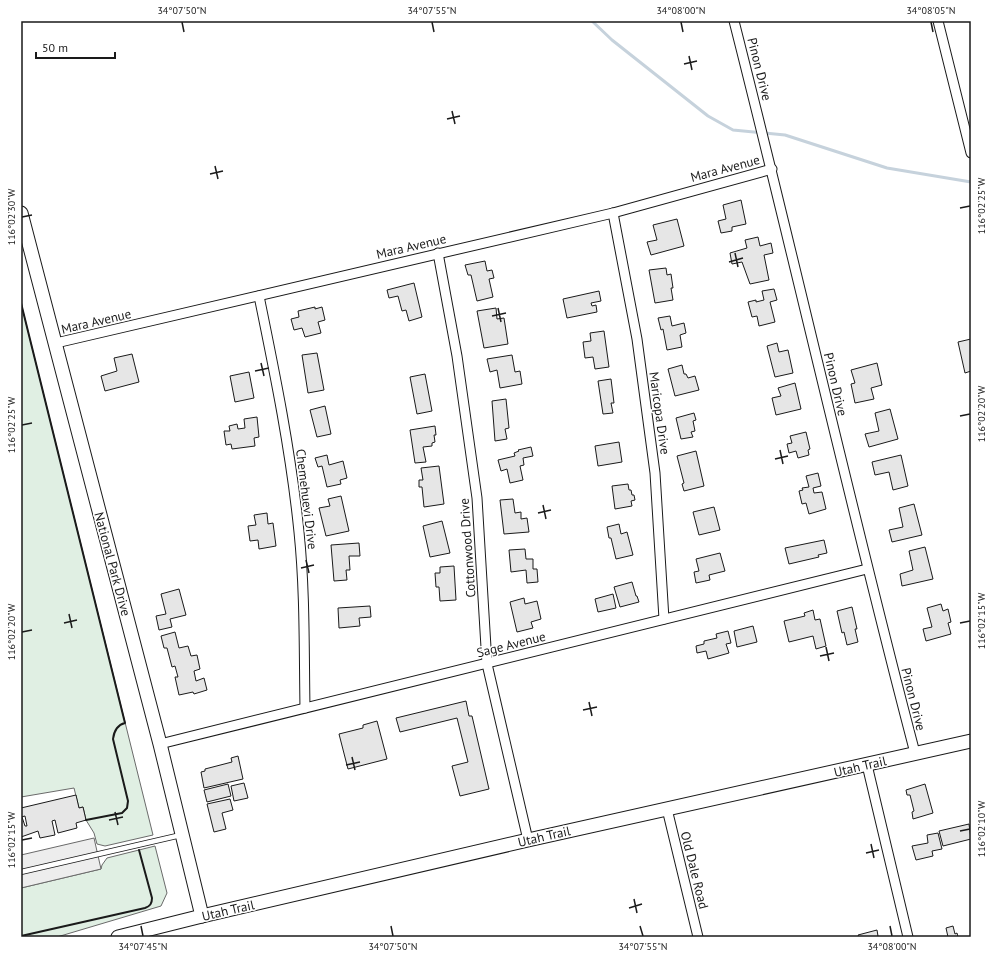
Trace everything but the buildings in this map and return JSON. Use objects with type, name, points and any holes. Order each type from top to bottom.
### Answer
[{"type":"main road","name":"National Park Drive","points":[[21,212],[160,744],[202,916]]},
{"type":"main road","name":"Utah Trail","points":[[118,937],[528,840],[971,741]]},
{"type":"street","name":"Pinon Drive","points":[[734,21],[772,169],[867,569],[914,753]]},
{"type":"street","points":[[938,21],[971,153]]},
{"type":"street","name":"Mara Avenue","points":[[56,344],[612,213],[772,169]]},
{"type":"street","name":"Maricopa Drive","points":[[612,213],[637,339],[655,473],[664,619]]},
{"type":"street","name":"Cottonwood Drive","points":[[438,253],[457,356],[478,498],[487,664],[528,840]]},
{"type":"street","name":"Chemehuevi Drive","points":[[259,296],[278,384],[300,532],[303,589],[305,708]]},
{"type":"street","name":"Sage Avenue","points":[[160,744],[867,569]]},
{"type":"street","points":[[867,765],[908,937]]},
{"type":"street","name":"Old Dale Road","points":[[667,809],[698,937]]},
{"type":"lane","points":[[21,872],[182,834]]},
{"type":"green space","points":[[21,303],[153,835],[105,846],[97,844],[94,833],[86,820],[83,807],[79,808],[74,788],[21,797]]},
{"type":"green space","points":[[155,846],[167,893],[161,906],[57,937],[21,937],[21,888],[101,869],[107,858]]},
{"type":"shaded area","points":[[94,838],[101,869],[21,888],[21,855]]},
{"type":"waterway","points":[[592,21],[612,40],[708,116],[733,130],[785,135],[887,168],[971,182]]},
{"type":"wall","points":[[21,303],[125,723],[116,729],[113,739],[128,801],[127,808],[122,813],[86,820]]},
{"type":"wall","points":[[21,936],[145,908],[148,906],[151,903],[152,898],[139,850]]}]
